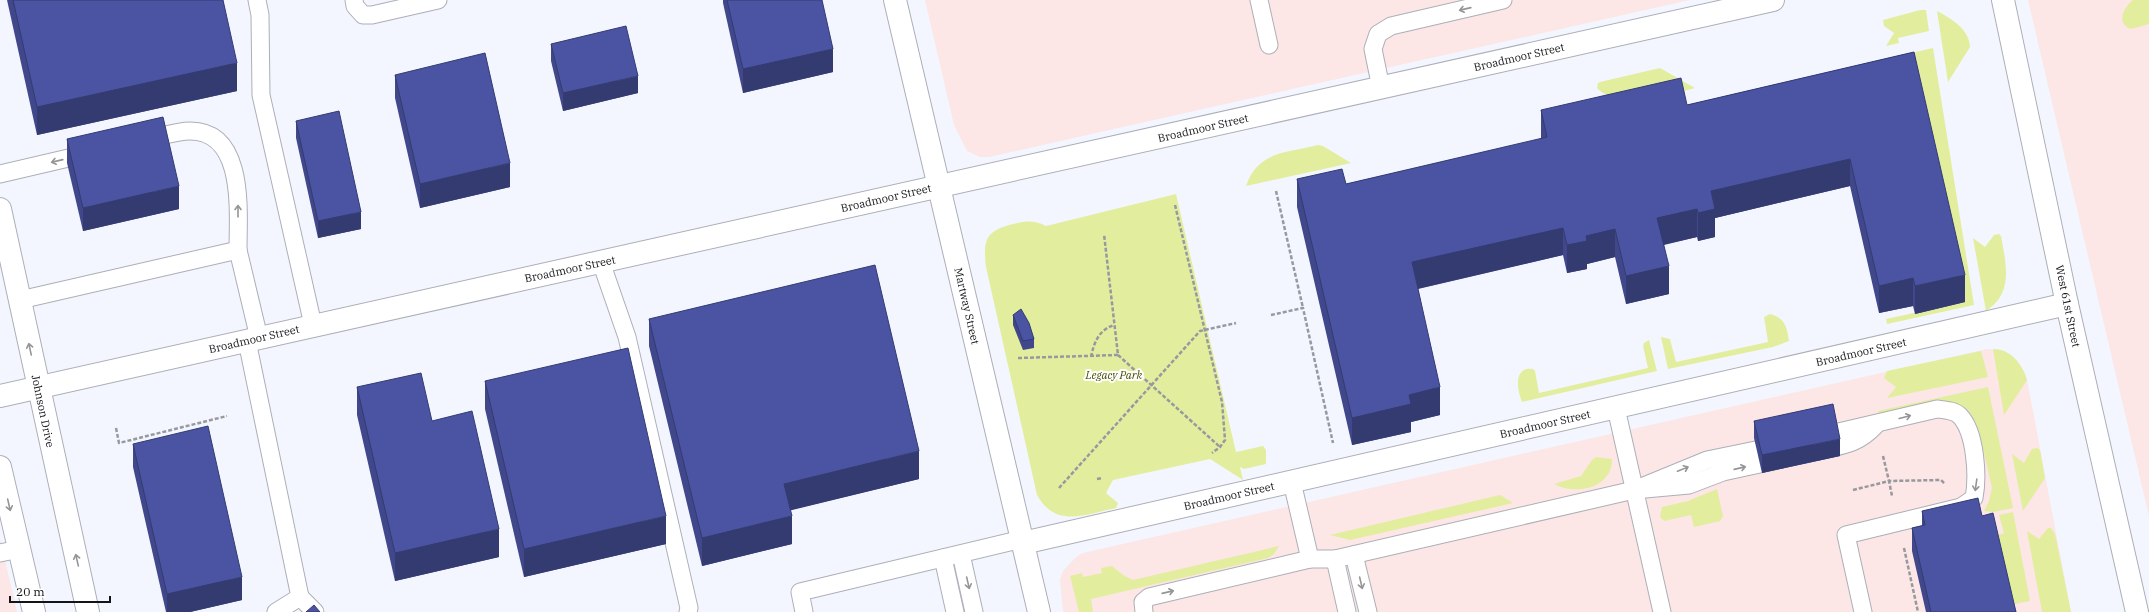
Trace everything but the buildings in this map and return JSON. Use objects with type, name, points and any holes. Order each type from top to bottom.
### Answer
[{"type":"street","name":"Martway Street","points":[[895,0],[1039,612]]},
{"type":"street","name":"Broadmoor Street","points":[[0,396],[313,325],[1382,88],[1721,6],[1773,0]]},
{"type":"street","name":"West 61st Street","points":[[2003,0],[2067,304],[2137,612]]},
{"type":"street","name":"Johnson Drive","points":[[0,209],[88,612]]},
{"type":"street","name":"Broadmoor Street","points":[[1022,541],[1292,482],[2067,304]]},
{"type":"street","points":[[0,467],[10,551],[34,612]]},
{"type":"lane","points":[[257,0],[260,15],[261,95],[313,325]]},
{"type":"lane","points":[[354,0],[355,6],[363,14],[372,15],[438,0]]},
{"type":"lane","points":[[1259,0],[1269,45]]},
{"type":"lane","points":[[1382,88],[1373,49],[1378,34],[1391,26],[1503,0]]},
{"type":"lane","points":[[131,144],[190,131],[208,134],[221,143],[230,158],[238,191],[238,250],[300,597],[315,612]]},
{"type":"lane","points":[[0,174],[108,149]]},
{"type":"lane","points":[[20,300],[238,250]]},
{"type":"lane","points":[[601,262],[627,337],[689,608],[688,612]]},
{"type":"lane","points":[[1616,408],[1662,612]]},
{"type":"lane","points":[[1144,612],[1142,602],[1149,596],[1310,559],[1335,559],[1634,490],[1707,460],[1876,425],[1937,409],[1948,410],[1960,416],[1967,428],[1974,450],[1978,482],[1974,498],[1967,503],[1943,513],[1846,535],[1863,612]]},
{"type":"lane","points":[[1292,482],[1310,559]]},
{"type":"lane","points":[[804,612],[800,592],[1022,541]]},
{"type":"lane","points":[[961,554],[974,612]]},
{"type":"lane","points":[[1354,554],[1368,612]]},
{"type":"lane","points":[[943,558],[955,612]]},
{"type":"lane","points":[[1335,559],[1347,612]]},
{"type":"lane","points":[[276,612],[300,597]]},
{"type":"path","points":[[1276,191],[1334,444]]},
{"type":"path","points":[[1175,205],[1222,402],[1225,440],[1220,447],[1212,453]]},
{"type":"path","points":[[1104,234],[1118,355],[1220,447]]},
{"type":"path","points":[[1271,315],[1303,308]]},
{"type":"path","points":[[1059,488],[1200,331],[1236,323]]},
{"type":"path","points":[[1091,357],[1097,339],[1103,331],[1114,325]]},
{"type":"path","points":[[1018,358],[1118,355]]},
{"type":"path","points":[[116,428],[119,444],[226,416]]},
{"type":"path","points":[[1883,456],[1892,496]]},
{"type":"path","points":[[1097,479],[1102,478]]},
{"type":"path","points":[[1853,490],[1889,482],[1941,480],[1967,503]]},
{"type":"path","points":[[1903,544],[1918,612]]},
{"type":"shaded area","points":[[925,0],[1690,0],[989,157],[980,157],[967,151],[954,125]]},
{"type":"shaded area","points":[[2028,0],[2149,0],[2149,516]]},
{"type":"shaded area","points":[[1987,349],[2002,350],[2010,355],[2024,371],[2027,380],[2071,612],[1063,612],[1060,580],[1063,571],[1076,557],[1083,553]]},
{"type":"shaded area","points":[[0,539],[17,612],[0,612]]},
{"type":"green space","points":[[2133,0],[2149,0],[2149,24],[2131,29],[2123,23],[2122,19],[2124,11]]},
{"type":"green space","points":[[1920,10],[1926,10],[1929,31],[1898,38],[1899,43],[1886,46],[1894,33],[1884,26],[1883,20]]},
{"type":"green space","points":[[1937,11],[1959,25],[1967,35],[1970,47],[1948,82]]},
{"type":"green space","points":[[1933,48],[1974,305],[1887,324],[1886,319],[1965,302],[1870,90],[1864,64]]},
{"type":"green space","points":[[1660,68],[1695,88],[1658,97],[1630,100],[1606,95],[1597,88],[1598,83],[1600,82]]},
{"type":"green space","points":[[1318,145],[1323,146],[1351,163],[1246,186],[1251,175],[1258,166],[1274,155]]},
{"type":"green space","name":"Legacy Park","points":[[1176,194],[1236,452],[1263,446],[1266,450],[1266,464],[1244,469],[1240,467],[1243,480],[1210,459],[1113,480],[1106,493],[1118,503],[1116,508],[1083,515],[1062,516],[1045,506],[1037,495],[986,267],[986,243],[991,234],[1013,224],[1030,222],[1046,226]]},
{"type":"green space","points":[[1999,234],[2001,236],[2005,257],[2006,277],[2001,296],[1995,304],[1986,311],[1973,238],[1985,247],[1994,235]]},
{"type":"green space","points":[[1770,314],[1782,321],[1787,331],[1789,341],[1773,347],[1668,369],[1661,337],[1670,339],[1676,362],[1768,342],[1764,317]]},
{"type":"green space","points":[[1649,340],[1657,371],[1522,402],[1518,380],[1522,371],[1533,369],[1535,371],[1539,393],[1648,368],[1643,346],[1644,343]]},
{"type":"green space","points":[[1993,349],[2005,352],[2015,358],[2022,368],[2027,380],[2004,415]]},
{"type":"green space","points":[[1981,351],[1988,377],[1887,398],[1896,387],[1884,378],[1887,371]]},
{"type":"green space","points":[[1988,387],[2013,508],[1993,512],[1984,511],[1989,501],[1992,488],[1976,423],[1968,410],[1948,401],[1879,416],[1878,411]]},
{"type":"green space","points":[[2037,448],[2040,450],[2045,478],[2023,511],[2012,454],[2024,463],[2032,449]]},
{"type":"green space","points":[[1596,457],[1612,459],[1611,469],[1600,483],[1582,489],[1563,488],[1554,484],[1581,476],[1592,460]]},
{"type":"green space","points":[[1717,489],[1723,516],[1720,521],[1694,527],[1691,515],[1664,521],[1660,517],[1662,507],[1688,501]]},
{"type":"green space","points":[[1500,495],[1513,503],[1350,540],[1330,535]]},
{"type":"green space","points":[[2013,512],[2030,601],[2014,604],[1998,535],[2004,533],[1999,515]]},
{"type":"green space","points":[[2048,528],[2051,528],[2055,534],[2071,612],[2042,612],[2027,531],[2039,539]]},
{"type":"green space","points":[[1279,546],[1274,554],[1268,558],[1091,599],[1093,612],[1079,612],[1070,576],[1082,573],[1083,577],[1102,573],[1101,568],[1112,566],[1123,575],[1133,580]]}]
